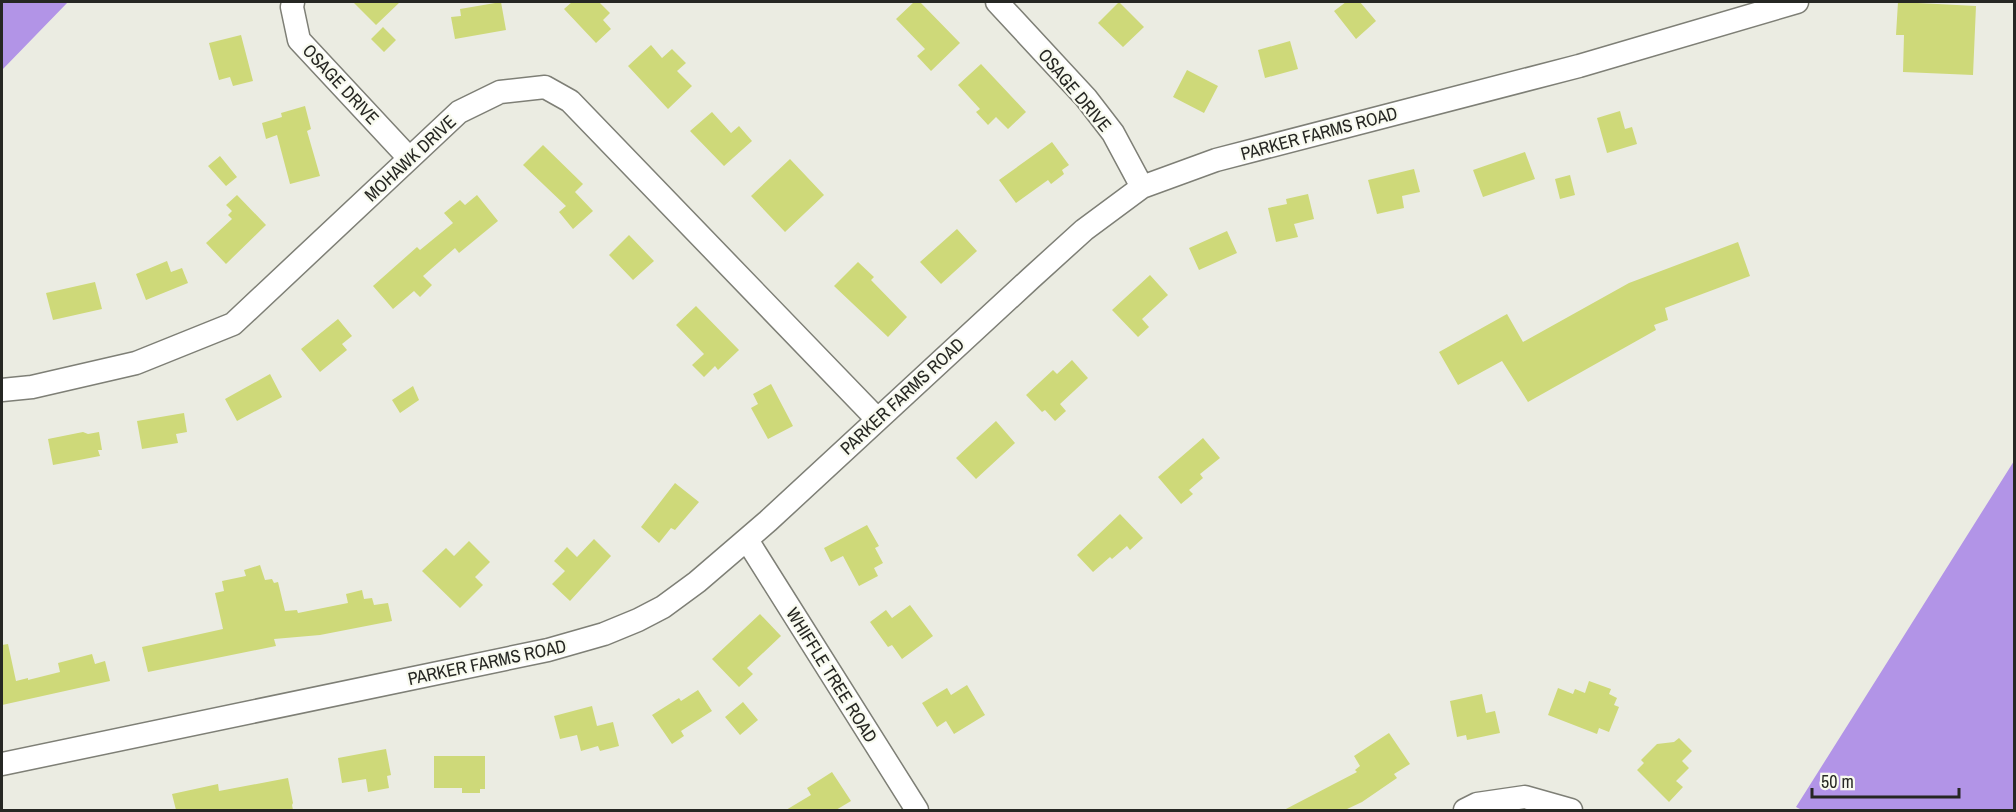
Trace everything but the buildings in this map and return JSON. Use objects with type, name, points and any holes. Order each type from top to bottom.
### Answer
[{"type":"street","name":"OSAGE DRIVE","points":[[293,2],[299,40],[409,158]]},
{"type":"street","name":"OSAGE DRIVE","points":[[997,2],[1086,98],[1113,133],[1142,187]]},
{"type":"street","name":"PARKER FARMS ROAD","points":[[2,764],[548,650],[604,634],[638,620],[663,607],[747,540],[1084,230],[1142,187],[1216,160],[1579,66],[1797,2]]},
{"type":"street","name":"MOHAWK DRIVE","points":[[2,390],[32,387],[136,363],[233,324],[459,112],[500,92],[544,87],[570,101],[877,418]]},
{"type":"street","name":"WHIFFLE TREE ROAD","points":[[747,540],[916,810]]},
{"type":"street","points":[[1465,810],[1477,804],[1526,797],[1571,810]]},
{"type":"shaded area","points":[[2,2],[68,2],[2,70]]},
{"type":"shaded area","points":[[2014,461],[2014,810],[1802,810],[1796,807]]}]
